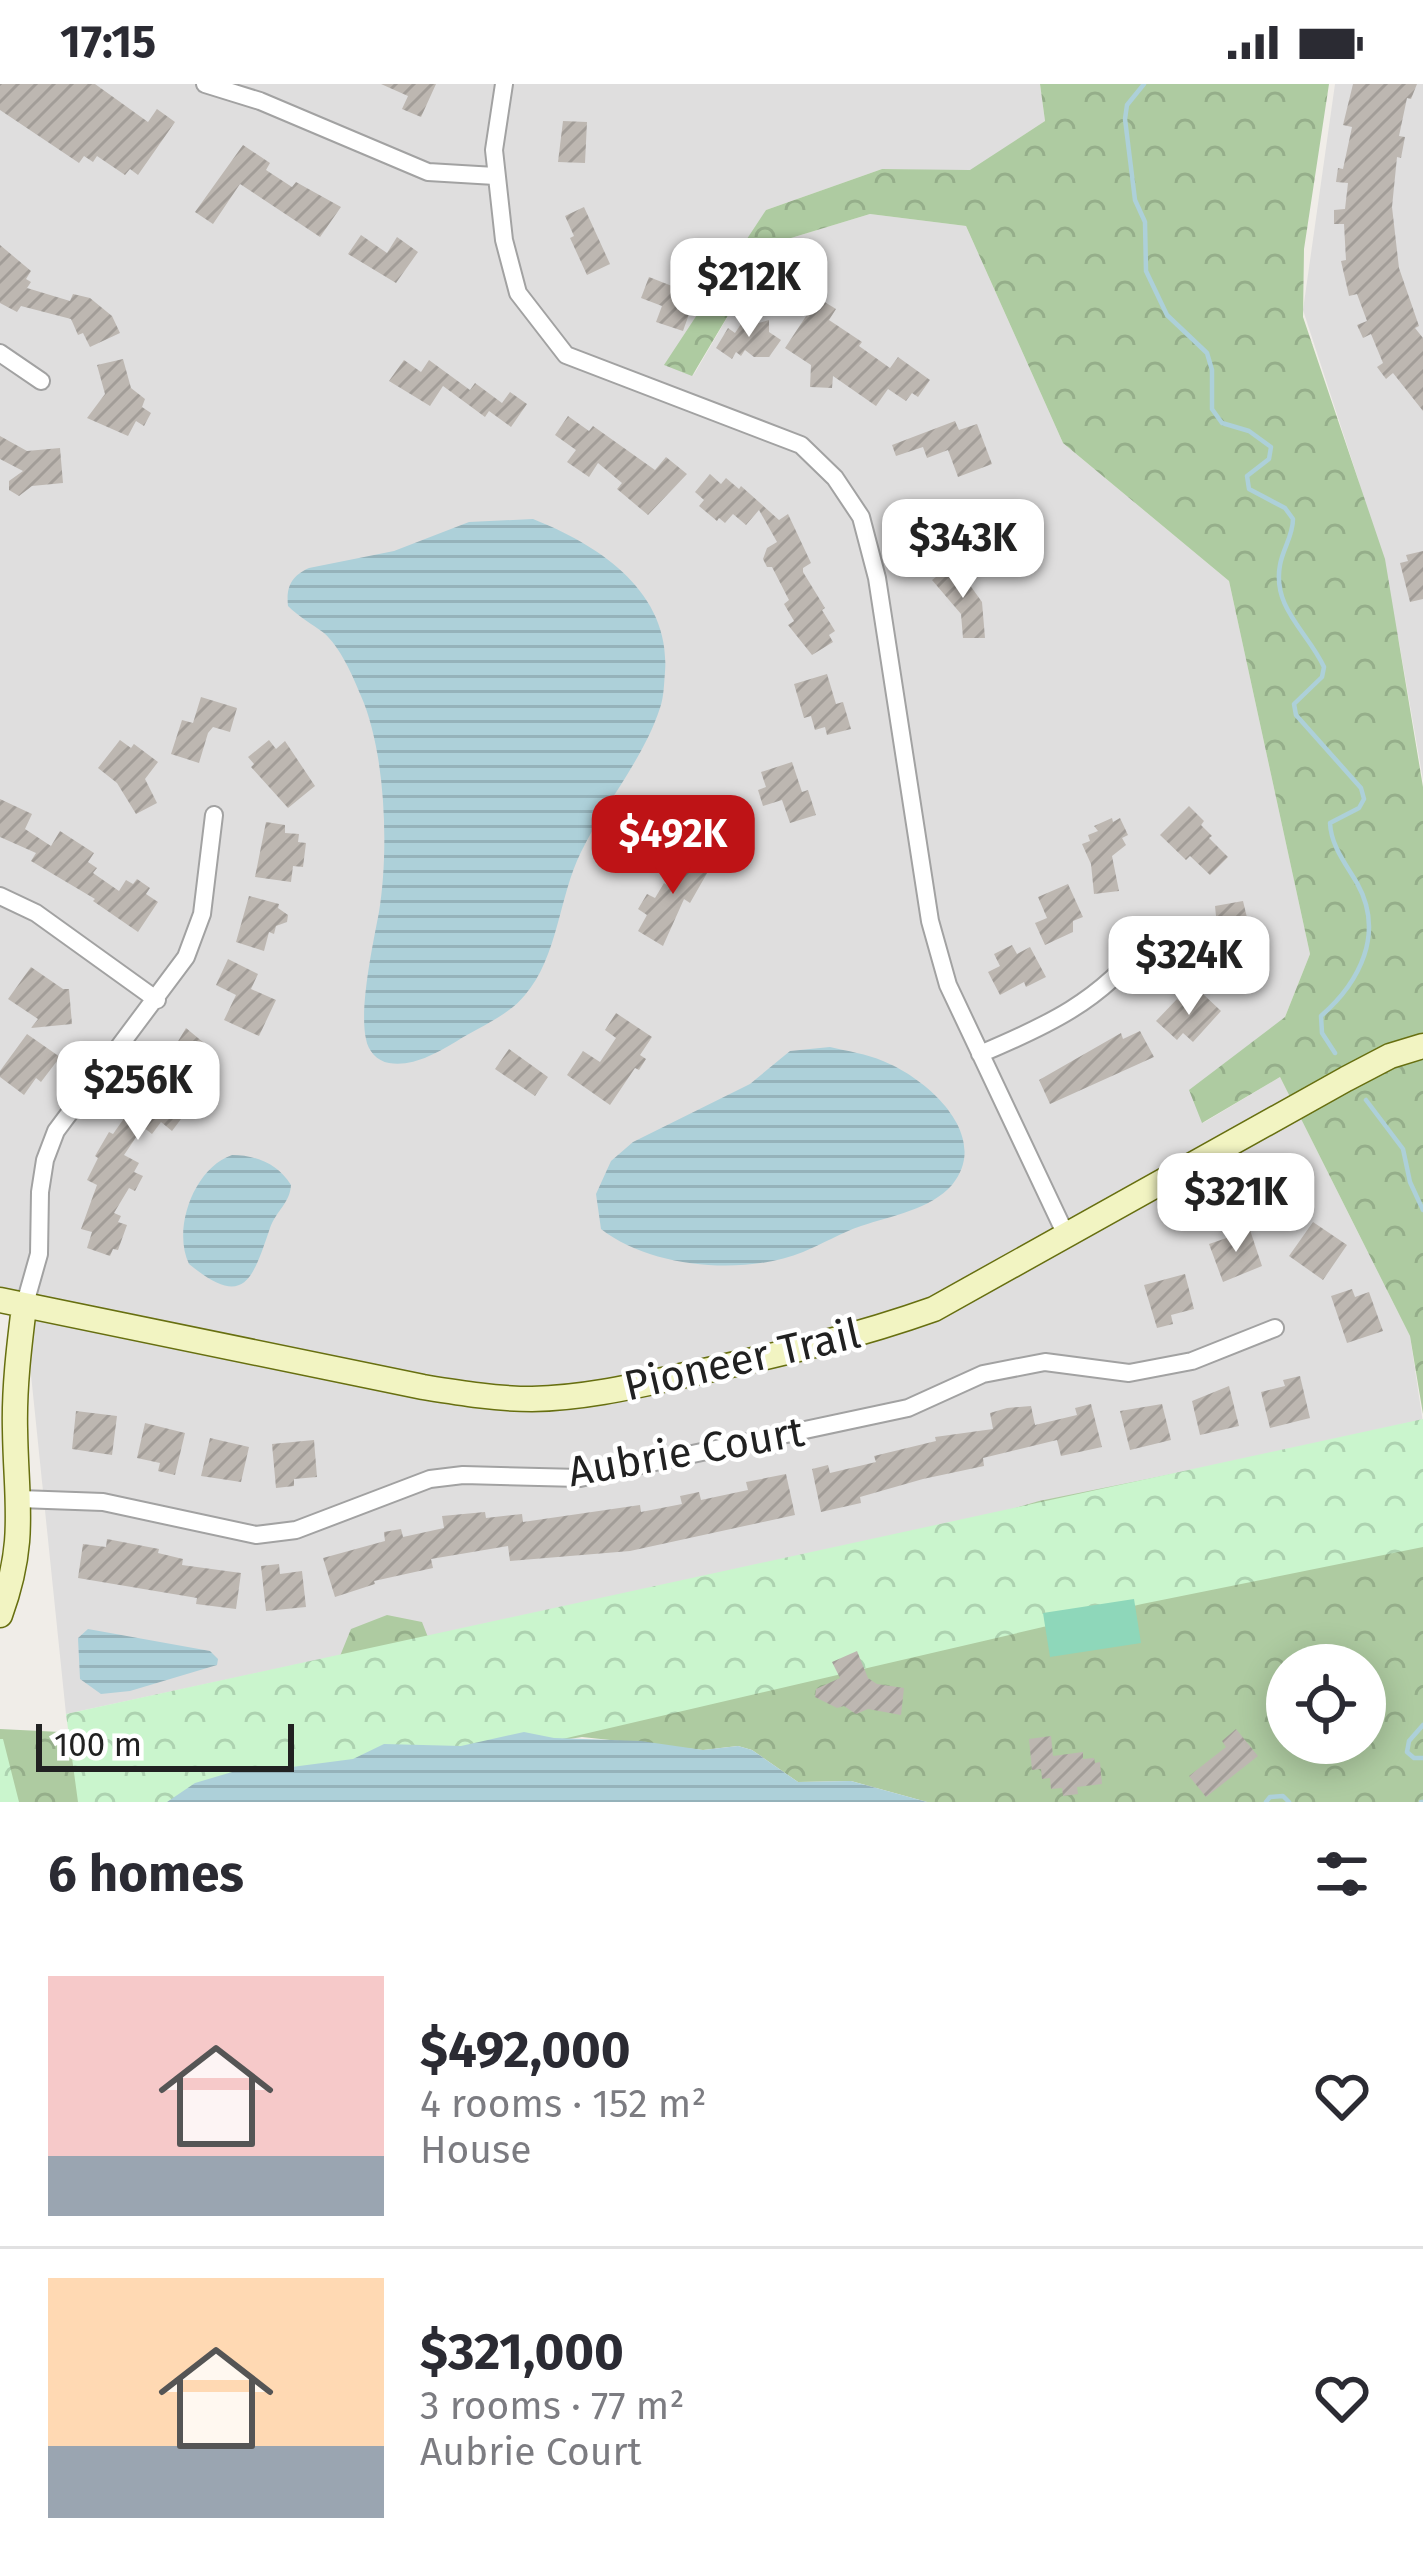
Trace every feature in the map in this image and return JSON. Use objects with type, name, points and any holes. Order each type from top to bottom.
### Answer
[{"type":"main road","name":"Pioneer Trail","points":[[12,1303],[460,1393],[532,1399],[586,1395],[872,1331],[934,1309],[1346,1079],[1390,1056],[1423,1046]]},
{"type":"main road","points":[[0,1615],[17,1563],[20,1499],[12,1303]]},
{"type":"street","points":[[205,84],[260,101],[428,172],[495,176]]},
{"type":"street","points":[[504,84],[494,150],[504,240],[518,292],[566,355],[801,446],[835,478],[861,517],[877,578],[930,921],[948,986],[1067,1237]]},
{"type":"street","points":[[0,353],[41,381]]},
{"type":"street","points":[[12,1303],[39,1254],[40,1192],[56,1131],[186,957],[202,914],[214,815]]},
{"type":"street","points":[[0,896],[36,914],[157,1000]]},
{"type":"street","points":[[980,1054],[1054,1022],[1099,992],[1145,942]]},
{"type":"street","name":"Aubrie Court","points":[[20,1499],[104,1502],[256,1535],[343,1514],[430,1479],[463,1475],[580,1478],[908,1408],[983,1374],[1045,1362],[1129,1373],[1192,1361],[1275,1328]]},
{"type":"shaded area","points":[[0,84],[1040,84],[1045,121],[970,171],[882,169],[766,210],[693,376],[758,265],[791,238],[870,214],[966,226],[1063,443],[1229,581],[1310,954],[1285,1017],[1203,1123],[1280,1077],[1410,1336],[1423,1423],[66,1714],[24,1307],[0,1300]]},
{"type":"shaded area","points":[[1335,84],[1423,84],[1423,780],[1399,642],[1358,479],[1303,310]]},
{"type":"green space","points":[[1040,84],[1329,84],[1304,249],[1303,317],[1385,559],[1423,787],[1423,1414],[1410,1336],[1280,1077],[1202,1123],[1189,1090],[1285,1017],[1310,954],[1229,581],[1063,443],[966,226],[870,214],[791,238],[758,265],[692,376],[664,365],[766,210],[882,169],[970,170],[1045,121]]},
{"type":"green space","points":[[1423,1419],[1423,1547],[1142,1604],[292,1802],[78,1802],[66,1714]]},
{"type":"green space","points":[[1423,1423],[1423,1802],[927,1802],[851,1781],[798,1782],[752,1750],[738,1746],[703,1750],[582,1737],[167,1802],[0,1802],[0,1729],[101,1734],[340,1656],[351,1629],[387,1615],[422,1622],[435,1655],[870,1551],[1039,1501]]},
{"type":"green space","points":[[1134,1599],[1141,1643],[1050,1657],[1043,1613]]},
{"type":"green space","points":[[3,1739],[19,1802],[0,1802]]},
{"type":"water","points":[[533,519],[605,558],[643,595],[664,644],[661,704],[644,746],[581,852],[545,963],[525,995],[502,1015],[433,1054],[407,1063],[385,1062],[369,1048],[364,1026],[384,861],[376,745],[346,662],[324,633],[288,606],[289,588],[309,568],[394,551],[469,522]]},
{"type":"water","points":[[830,1047],[901,1069],[949,1111],[964,1147],[962,1166],[943,1193],[922,1206],[803,1252],[754,1264],[671,1260],[601,1229],[596,1194],[611,1161],[633,1142],[750,1084],[790,1051]]},
{"type":"water","points":[[232,1155],[266,1162],[291,1185],[251,1275],[234,1286],[222,1285],[189,1264],[183,1234],[197,1186]]},
{"type":"water","points":[[88,1629],[210,1651],[217,1665],[130,1691],[101,1694],[80,1679],[78,1638]]},
{"type":"water","points":[[524,1732],[703,1750],[738,1746],[752,1750],[798,1782],[851,1781],[927,1802],[167,1802],[195,1783],[249,1767],[284,1768],[353,1759],[384,1744],[461,1746]]},
{"type":"building","points":[[0,84],[95,84],[148,122],[157,109],[175,122],[138,175],[130,169],[125,175],[97,156],[93,162],[84,156],[79,163],[0,110]]},
{"type":"building","points":[[381,84],[436,84],[421,117],[402,109],[408,96]]},
{"type":"building","points":[[1353,84],[1417,84],[1411,99],[1407,98],[1399,136],[1405,137],[1401,158],[1397,157],[1392,207],[1399,268],[1419,326],[1415,328],[1423,338],[1423,411],[1393,373],[1386,379],[1377,367],[1383,363],[1371,334],[1363,338],[1357,325],[1367,321],[1357,294],[1349,296],[1341,261],[1346,260],[1344,224],[1334,224],[1334,210],[1345,209],[1348,183],[1336,182],[1352,127],[1343,125]]},
{"type":"building","points":[[563,121],[587,122],[585,163],[558,162]]},
{"type":"building","points":[[243,145],[270,163],[266,170],[292,187],[296,182],[341,207],[320,237],[240,184],[213,224],[195,212]]},
{"type":"building","points":[[584,207],[610,264],[587,275],[565,216]]},
{"type":"building","points":[[361,235],[387,253],[397,237],[418,252],[396,283],[348,254]]},
{"type":"building","points":[[0,245],[31,271],[27,288],[70,301],[73,294],[90,298],[112,316],[120,333],[90,347],[71,319],[21,306],[17,312],[0,303]]},
{"type":"building","points":[[676,276],[690,281],[685,297],[694,300],[683,331],[656,322],[662,306],[641,298],[649,277],[672,286]]},
{"type":"building","points":[[818,298],[836,309],[829,320],[862,342],[859,346],[890,368],[898,357],[930,380],[918,397],[912,393],[906,401],[888,389],[876,406],[833,376],[832,388],[810,387],[811,365],[785,348]]},
{"type":"building","points":[[745,318],[755,324],[769,320],[769,332],[781,340],[769,357],[754,357],[745,350],[732,359],[716,348],[728,328],[735,333]]},
{"type":"building","points":[[123,359],[131,388],[145,399],[142,407],[151,413],[144,426],[136,421],[128,436],[87,418],[105,394],[97,365]]},
{"type":"building","points":[[404,360],[421,372],[429,360],[470,390],[475,383],[502,403],[510,392],[527,404],[511,427],[489,411],[485,417],[443,386],[430,406],[389,381]]},
{"type":"building","points":[[568,416],[589,431],[593,426],[655,470],[666,457],[687,474],[648,515],[617,489],[622,483],[598,463],[589,477],[567,462],[576,450],[555,435]]},
{"type":"building","points":[[955,421],[959,430],[977,424],[992,464],[958,477],[948,450],[927,458],[923,447],[896,456],[892,445]]},
{"type":"building","points":[[0,436],[27,451],[60,448],[63,483],[32,486],[19,496],[9,490],[9,481],[23,471],[0,459]]},
{"type":"building","points":[[710,474],[721,484],[726,478],[741,486],[779,520],[788,514],[811,563],[803,572],[835,631],[829,635],[833,642],[812,655],[788,625],[794,621],[784,604],[789,600],[763,559],[767,548],[777,542],[759,510],[746,525],[733,514],[725,523],[717,521],[699,506],[704,500],[695,492]]},
{"type":"building","points":[[1423,551],[1423,599],[1410,602],[1400,563],[1408,561],[1406,555]]},
{"type":"building","points":[[954,563],[982,602],[985,638],[963,638],[961,614],[932,580]]},
{"type":"building","points":[[827,674],[836,704],[843,702],[851,729],[827,735],[825,727],[815,730],[811,716],[804,718],[794,684]]},
{"type":"building","points":[[201,697],[237,708],[230,732],[213,727],[208,733],[199,763],[171,754],[182,720],[193,723]]},
{"type":"building","points":[[120,740],[158,762],[145,779],[157,803],[136,814],[117,783],[98,768]]},
{"type":"building","points":[[269,740],[276,749],[285,741],[315,786],[288,808],[251,767],[254,764],[248,757]]},
{"type":"building","points":[[792,762],[816,815],[790,823],[782,800],[763,806],[758,790],[766,787],[761,772]]},
{"type":"building","points":[[0,799],[32,814],[25,829],[51,846],[60,831],[94,853],[88,862],[97,868],[93,873],[119,891],[126,880],[133,884],[137,879],[150,888],[146,894],[158,902],[138,932],[95,899],[31,861],[36,853],[0,837]]},
{"type":"building","points":[[1189,806],[1228,857],[1210,875],[1160,835]]},
{"type":"building","points":[[1112,818],[1113,822],[1120,818],[1128,835],[1122,838],[1126,845],[1112,856],[1119,891],[1094,894],[1091,864],[1082,844],[1098,831],[1094,826]]},
{"type":"building","points":[[266,822],[285,825],[285,833],[299,834],[298,842],[306,843],[303,867],[293,866],[291,882],[255,877]]},
{"type":"building","points":[[692,848],[714,861],[690,903],[684,899],[663,946],[638,931],[647,915],[638,909],[647,894],[655,898],[664,883],[670,887]]},
{"type":"building","points":[[1068,884],[1083,917],[1073,921],[1073,932],[1045,945],[1035,923],[1047,918],[1038,897]]},
{"type":"building","points":[[249,896],[279,904],[288,915],[274,934],[269,932],[264,951],[236,942]]},
{"type":"building","points":[[1243,901],[1248,941],[1258,943],[1252,960],[1240,963],[1235,978],[1201,962],[1217,926],[1215,906]]},
{"type":"building","points":[[1012,945],[1017,954],[1030,947],[1046,977],[1000,995],[988,972],[1000,966],[994,954]]},
{"type":"building","points":[[228,959],[258,974],[251,989],[276,1000],[259,1036],[224,1020],[236,995],[216,985]]},
{"type":"building","points":[[31,967],[69,989],[72,1024],[31,1028],[38,1019],[8,999]]},
{"type":"building","points":[[1203,994],[1221,1011],[1193,1042],[1183,1033],[1177,1040],[1156,1021],[1177,999],[1185,1006],[1193,996],[1197,1000]]},
{"type":"building","points":[[616,1013],[652,1037],[640,1055],[646,1059],[610,1105],[567,1075],[583,1051],[600,1062],[616,1038],[605,1030]]},
{"type":"building","points":[[186,1028],[216,1053],[170,1112],[181,1119],[172,1131],[161,1122],[152,1134],[143,1127],[124,1155],[139,1163],[134,1172],[143,1176],[135,1191],[129,1188],[114,1213],[121,1216],[118,1222],[127,1225],[118,1250],[113,1249],[110,1256],[87,1248],[92,1232],[81,1229],[97,1185],[87,1180],[95,1156],[151,1080],[157,1084],[183,1047],[177,1043]]},
{"type":"building","points":[[1140,1031],[1154,1057],[1050,1104],[1039,1080],[1121,1033],[1123,1039]]},
{"type":"building","points":[[27,1034],[60,1057],[24,1095],[0,1077],[0,1071]]},
{"type":"building","points":[[509,1049],[548,1077],[535,1096],[495,1069]]},
{"type":"building","points":[[1313,1222],[1347,1245],[1323,1280],[1289,1256]]},
{"type":"building","points":[[1250,1230],[1262,1266],[1223,1282],[1209,1244]]},
{"type":"building","points":[[1185,1274],[1194,1309],[1171,1315],[1173,1324],[1157,1328],[1144,1285]]},
{"type":"building","points":[[1352,1289],[1355,1297],[1369,1292],[1383,1331],[1347,1343],[1331,1296]]},
{"type":"building","points":[[1300,1376],[1310,1418],[1270,1428],[1261,1392]]},
{"type":"building","points":[[1229,1386],[1239,1426],[1200,1435],[1192,1401]]},
{"type":"building","points":[[1091,1404],[1102,1447],[1061,1456],[1057,1440],[983,1458],[984,1466],[923,1479],[860,1497],[861,1503],[821,1512],[812,1469],[828,1465],[830,1473],[876,1462],[874,1456],[936,1441],[935,1437],[993,1429],[990,1413],[1007,1408],[1031,1406],[1035,1425],[1077,1415],[1075,1408]]},
{"type":"building","points":[[1162,1404],[1171,1440],[1130,1450],[1120,1411]]},
{"type":"building","points":[[76,1411],[117,1416],[112,1455],[72,1449]]},
{"type":"building","points":[[145,1423],[185,1433],[175,1475],[158,1471],[160,1463],[137,1458]]},
{"type":"building","points":[[210,1438],[249,1447],[241,1482],[201,1476]]},
{"type":"building","points":[[314,1440],[317,1477],[294,1479],[294,1486],[276,1488],[272,1444]]},
{"type":"building","points":[[786,1474],[795,1515],[630,1551],[510,1561],[508,1546],[431,1559],[433,1568],[374,1581],[335,1597],[323,1558],[385,1541],[384,1532],[401,1529],[403,1537],[444,1528],[442,1516],[522,1514],[523,1522],[640,1505],[641,1512],[682,1504],[680,1496],[699,1492],[701,1500],[748,1490],[746,1482]]},
{"type":"building","points":[[107,1539],[159,1549],[158,1553],[183,1559],[182,1565],[241,1573],[236,1609],[78,1578],[83,1544],[106,1547]]},
{"type":"building","points":[[279,1564],[280,1574],[302,1571],[306,1607],[266,1611],[261,1566]]},
{"type":"building","points":[[857,1651],[868,1678],[904,1688],[901,1715],[868,1709],[856,1714],[815,1697],[816,1689],[840,1678],[832,1662]]},
{"type":"building","points":[[1236,1729],[1258,1756],[1206,1797],[1189,1776],[1226,1747],[1222,1741]]},
{"type":"building","points":[[1051,1736],[1053,1756],[1083,1752],[1083,1759],[1100,1762],[1102,1784],[1077,1787],[1078,1794],[1063,1796],[1062,1788],[1051,1789],[1050,1778],[1042,1779],[1041,1769],[1032,1770],[1029,1739]]},
{"type":"waterway","points":[[1144,84],[1127,105],[1125,119],[1135,200],[1145,222],[1146,271],[1167,315],[1207,353],[1212,409],[1222,423],[1249,431],[1271,447],[1269,459],[1247,476],[1249,489],[1285,508],[1293,519],[1280,565],[1281,594],[1324,667],[1322,677],[1294,704],[1296,715],[1361,788],[1364,799],[1359,808],[1330,823],[1369,920],[1357,972],[1321,1016],[1322,1033],[1335,1053]]},
{"type":"waterway","points":[[1366,1100],[1403,1149],[1410,1182],[1423,1210]]},
{"type":"waterway","points":[[1423,1725],[1409,1741],[1407,1752],[1423,1758]]},
{"type":"waterway","points":[[1266,1802],[1283,1796],[1289,1802]]}]
